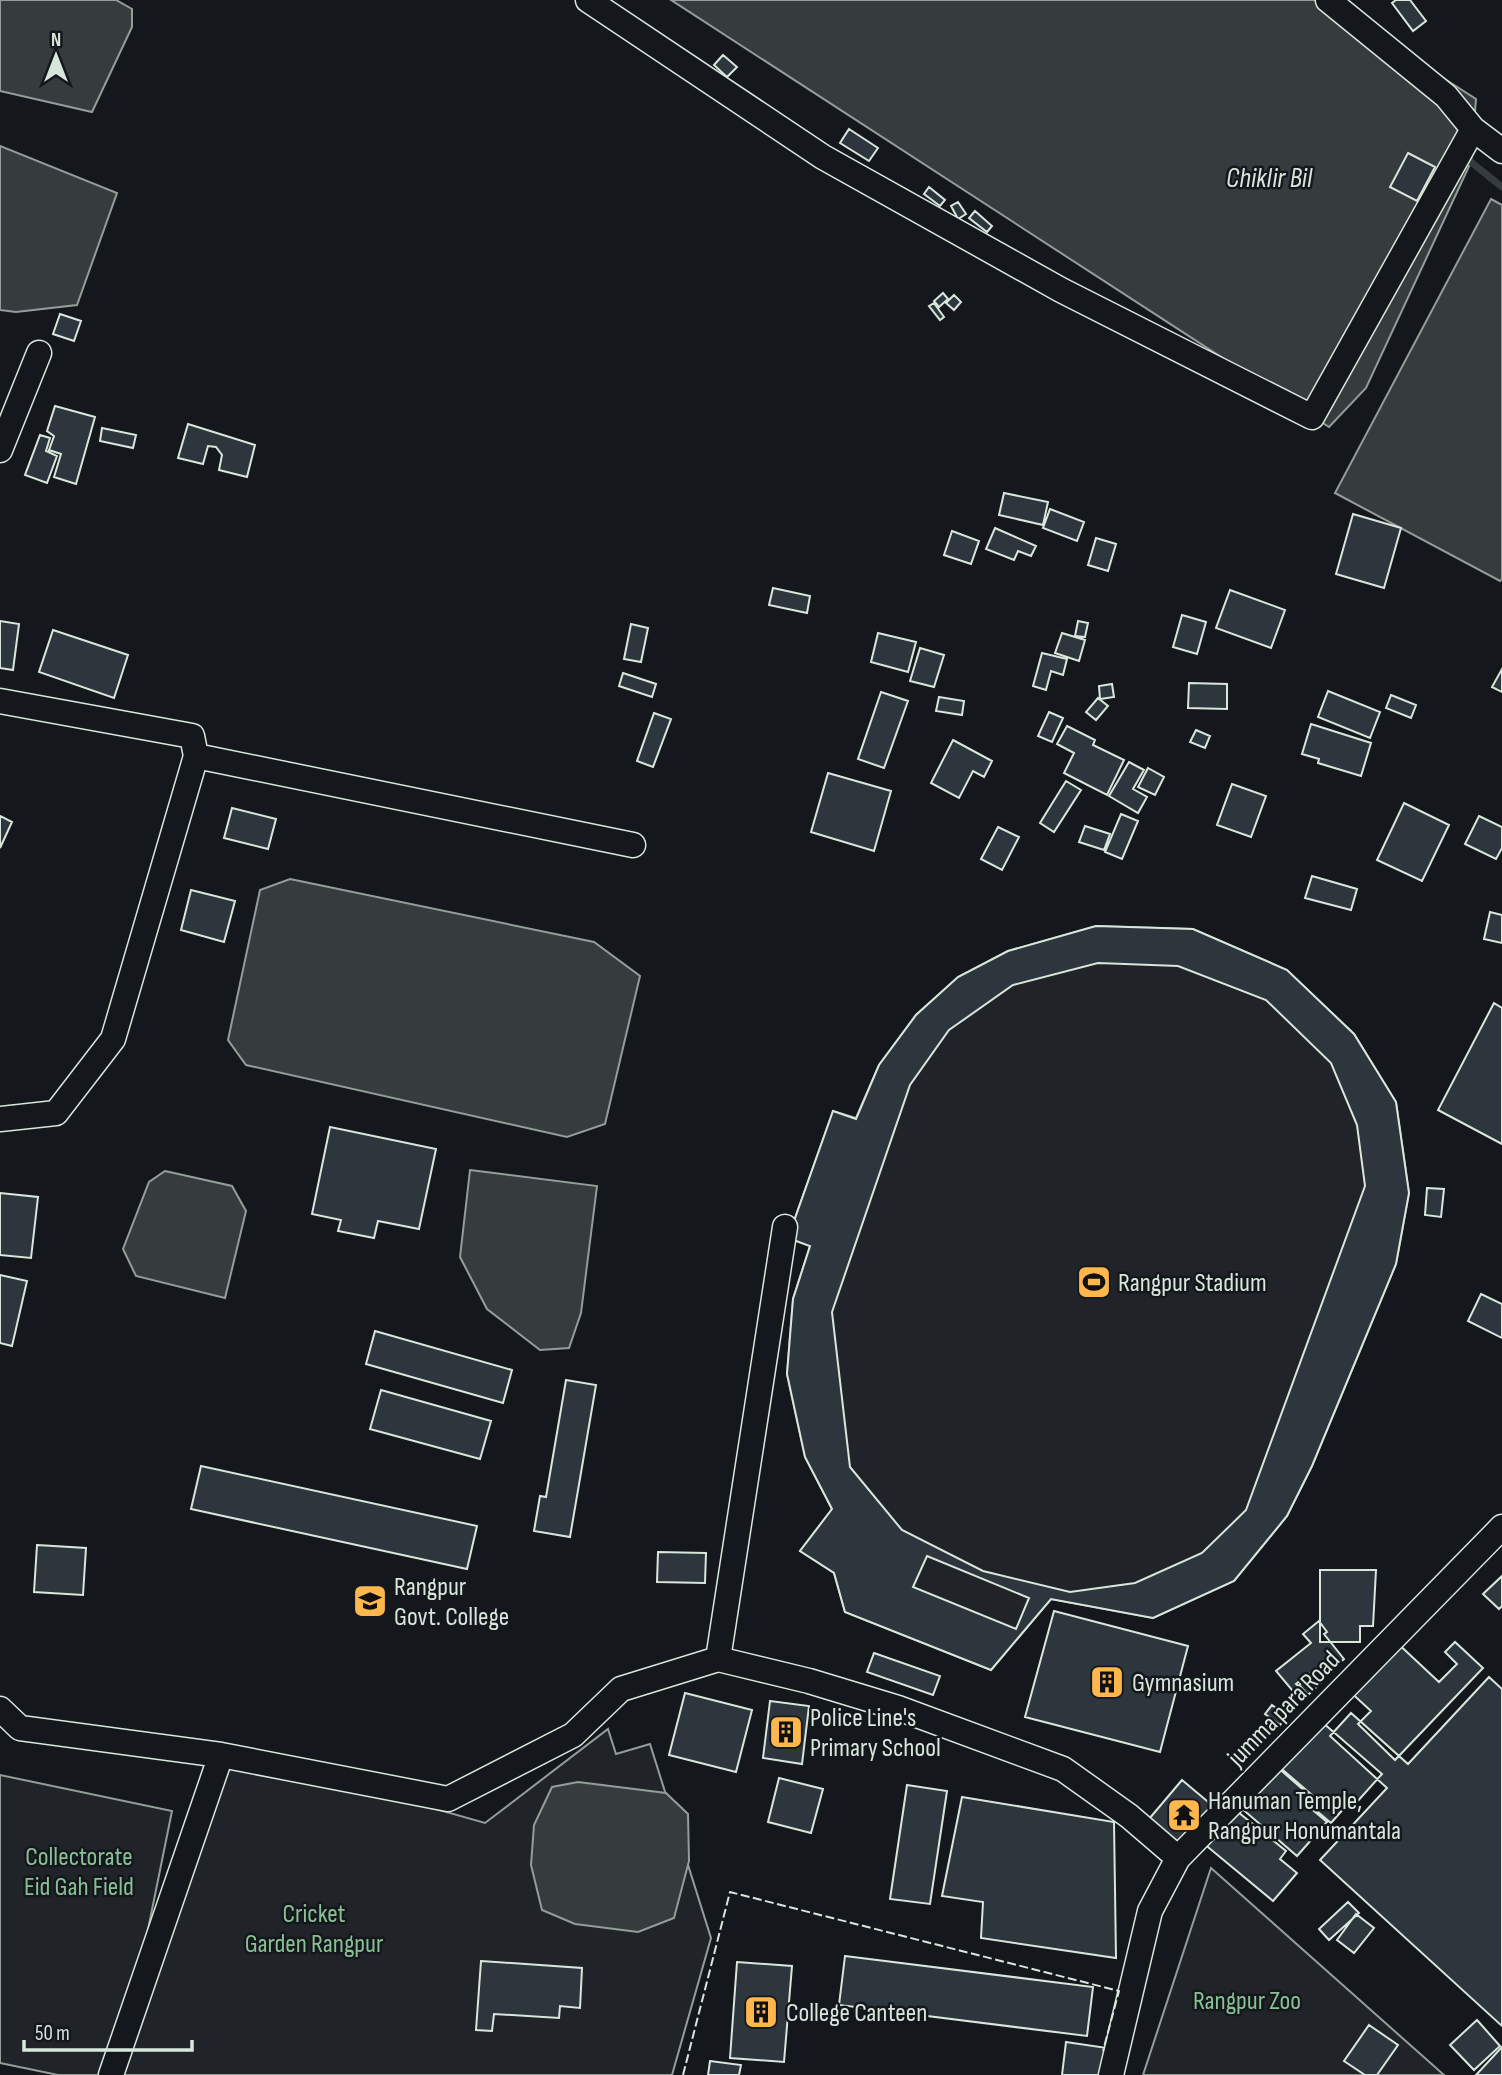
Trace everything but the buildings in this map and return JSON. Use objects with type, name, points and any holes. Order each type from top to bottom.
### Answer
[{"type":"street","points":[[588,0],[822,157],[1060,290],[1312,417],[1474,129]]},
{"type":"street","points":[[1328,0],[1446,96],[1474,129],[1502,151]]},
{"type":"street","points":[[0,450],[39,353]]},
{"type":"street","points":[[0,701],[191,736],[196,756],[113,1039],[56,1113],[0,1119]]},
{"type":"street","points":[[196,756],[633,845]]},
{"type":"street","points":[[718,1659],[785,1227]]},
{"type":"street","name":"jumma para Road","points":[[1111,2075],[1150,1911],[1178,1858],[1502,1527]]},
{"type":"street","points":[[0,1709],[20,1728],[221,1755],[448,1799],[573,1735],[621,1689],[718,1659],[809,1681],[898,1708],[1063,1769],[1129,1816],[1178,1858]]},
{"type":"street","points":[[111,2075],[221,1755]]},
{"type":"green space","name":"Rangpur Stadium","points":[[1096,926],[1193,929],[1287,970],[1354,1034],[1396,1102],[1409,1193],[1396,1264],[1312,1466],[1287,1516],[1234,1581],[1153,1618],[1051,1599],[991,1670],[845,1612],[834,1573],[800,1551],[832,1509],[805,1457],[787,1374],[793,1299],[810,1246],[788,1238],[833,1111],[856,1118],[879,1065],[916,1015],[958,977],[1008,951]]},
{"type":"green space","name":"Cricket Garden Rangpur","points":[[608,1729],[616,1754],[650,1744],[711,1938],[672,2075],[58,2075],[0,2063],[0,1775],[172,1811],[124,2048],[210,1745],[485,1823]]},
{"type":"green space","name":"Rangpur Zoo","points":[[1211,1868],[1444,2075],[1143,2075]]},
{"type":"water","points":[[0,0],[116,0],[132,9],[132,27],[92,112],[0,91]]},
{"type":"water","name":"Chiklir Bil","points":[[671,0],[1321,0],[1476,99],[1471,162],[1366,388],[1329,427]]},
{"type":"water","points":[[0,146],[117,193],[77,305],[16,312],[0,310]]},
{"type":"water","points":[[1491,199],[1502,205],[1500,581],[1335,493]]},
{"type":"water","points":[[290,879],[594,942],[640,976],[605,1124],[567,1137],[246,1065],[228,1040],[260,890]]},
{"type":"water","points":[[470,1170],[597,1186],[581,1313],[569,1348],[540,1350],[487,1309],[460,1257]]},
{"type":"water","points":[[165,1171],[232,1186],[246,1211],[225,1298],[136,1276],[123,1249],[149,1182]]},
{"type":"water","points":[[578,1782],[666,1793],[688,1814],[689,1861],[674,1918],[638,1932],[575,1924],[542,1910],[531,1865],[534,1825],[552,1787]]},
{"type":"waterway","points":[[1471,162],[1502,187]]},
{"type":"fence","points":[[683,2075],[730,1892],[1119,1991],[1103,2051]]},
{"type":"place","name":"Rangpur Stadium","points":[[1094,1282]]},
{"type":"place","name":"Rangpur Govt. College","points":[[370,1601]]},
{"type":"place","name":"Gymnasium","points":[[1107,1682]]},
{"type":"place","name":"Police Line's Primary School","points":[[786,1732]]},
{"type":"place","name":"Hanuman Temple, Rangpur Honumantala","points":[[1184,1815]]},
{"type":"place","name":"College Canteen","points":[[761,2012]]},
{"type":"park label","name":"Collectorate Eid Gah Field","points":[[79,1871]]}]
